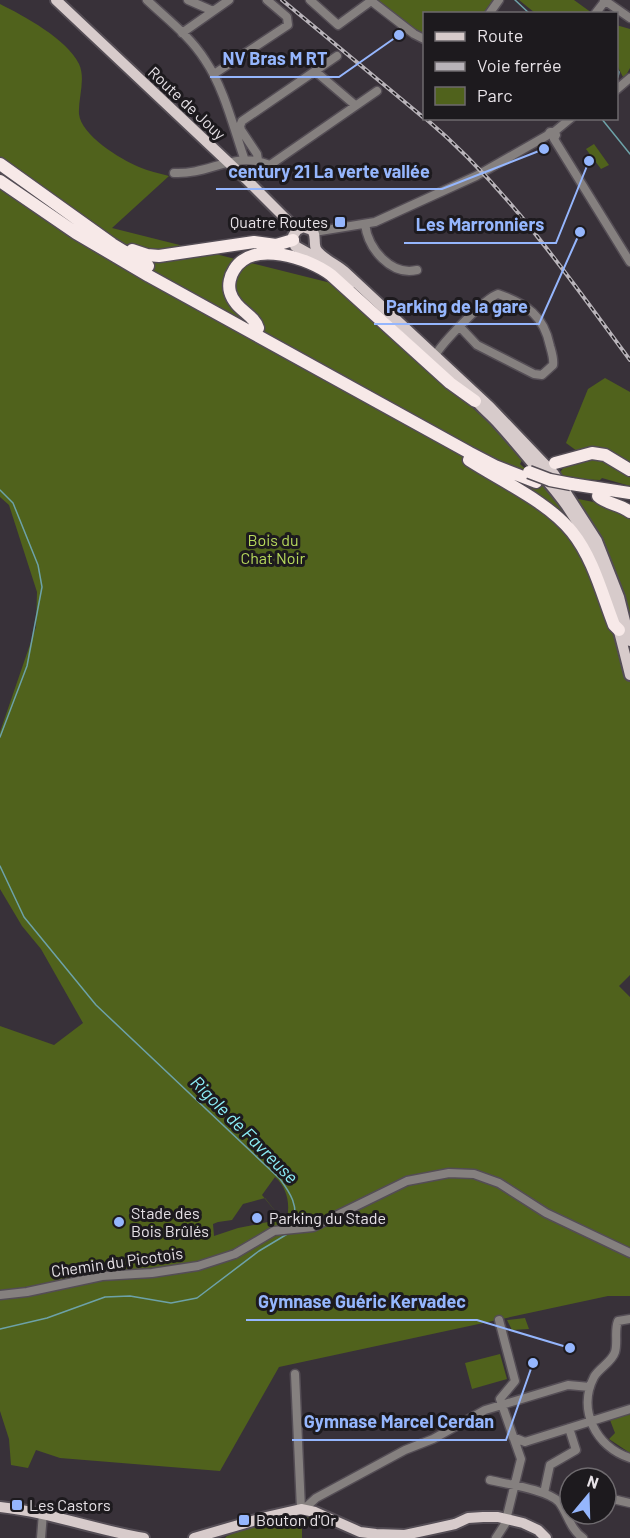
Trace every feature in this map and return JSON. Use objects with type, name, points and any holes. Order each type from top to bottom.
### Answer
[{"type":"highway","points":[[0,164],[112,244],[258,328],[472,446],[556,488],[630,492]]},
{"type":"highway","points":[[0,182],[149,276],[495,465],[532,477]]},
{"type":"highway","points":[[112,244],[119,243],[137,252],[159,256],[254,242],[276,245],[295,235]]},
{"type":"highway","points":[[258,328],[256,321],[237,305],[230,291],[231,277],[236,266],[246,258],[261,254],[280,255],[308,262],[331,275],[450,384],[475,400]]},
{"type":"highway","points":[[430,430],[437,440],[530,498],[572,531],[586,555],[614,625],[620,630]]},
{"type":"highway","points":[[555,463],[592,453],[605,455],[630,470]]},
{"type":"highway","points":[[574,488],[598,496],[630,499]]},
{"type":"highway","points":[[598,496],[630,512]]},
{"type":"main road","name":"Route de Jouy","points":[[56,0],[228,162],[295,235]]},
{"type":"main road","points":[[310,247],[316,238],[314,232],[306,227],[295,235],[297,248],[310,247],[424,350],[496,421],[557,494],[581,529],[603,574],[620,630],[630,675]]},
{"type":"main road","points":[[424,350],[435,356],[490,407],[558,480],[597,541],[615,583],[630,641]]},
{"type":"main road","points":[[534,453],[555,463]]},
{"type":"main road","points":[[615,583],[622,592],[630,594]]},
{"type":"main road","points":[[0,1507],[43,1514],[144,1538]]},
{"type":"main road","points":[[194,1538],[217,1535],[266,1517],[303,1509],[360,1532],[376,1534],[405,1535],[455,1524],[506,1522],[545,1538]]},
{"type":"street","points":[[147,0],[182,33],[205,59],[214,74],[244,158]]},
{"type":"street","points":[[188,0],[213,11]]},
{"type":"street","points":[[182,33],[229,0]]},
{"type":"street","points":[[214,74],[289,23],[287,17],[267,0]]},
{"type":"street","points":[[310,0],[338,25],[371,1],[423,38]]},
{"type":"street","points":[[605,0],[630,18]]},
{"type":"street","points":[[258,160],[257,154],[241,130],[242,121],[337,56]]},
{"type":"street","points":[[315,71],[355,105]]},
{"type":"street","points":[[618,88],[630,78]]},
{"type":"street","points":[[174,173],[186,174],[244,158],[270,165],[377,90]]},
{"type":"street","points":[[314,232],[375,222],[476,176],[552,135],[559,121]]},
{"type":"street","points":[[552,135],[630,262]]},
{"type":"street","points":[[365,224],[369,240],[383,259],[403,271],[417,270]]},
{"type":"street","points":[[435,356],[441,345],[460,327],[494,295],[501,295],[531,310],[547,329],[553,365],[542,375],[534,374],[477,345],[460,327]]},
{"type":"street","points":[[424,350],[441,345]]},
{"type":"street","points":[[555,463],[558,480]]},
{"type":"street","name":"Chemin du Picotois","points":[[0,1295],[27,1292],[102,1276],[152,1273],[198,1266],[235,1254],[274,1231],[313,1227],[407,1181],[449,1173],[469,1173],[499,1183],[546,1213],[630,1253]]},
{"type":"street","points":[[630,1319],[618,1321],[615,1328],[613,1357],[598,1370],[590,1387],[588,1408],[590,1421],[605,1444],[630,1458]]},
{"type":"street","points":[[499,1320],[515,1381],[500,1399],[521,1459]]},
{"type":"street","points":[[295,1374],[303,1509]]},
{"type":"street","points":[[303,1509],[316,1498],[405,1450],[433,1439],[478,1413],[568,1385],[590,1387]]},
{"type":"street","points":[[513,1437],[525,1442],[630,1409]]},
{"type":"street","points":[[544,1493],[550,1465],[576,1450],[569,1428]]},
{"type":"street","points":[[496,1538],[506,1522],[525,1442]]},
{"type":"street","points":[[490,1480],[544,1493],[557,1501],[573,1528],[583,1538]]},
{"type":"street","points":[[40,1538],[43,1514]]},
{"type":"green space","points":[[365,0],[496,0],[485,12],[423,12],[423,40]]},
{"type":"green space","points":[[519,0],[574,0],[591,12],[534,12]]},
{"type":"green space","name":"Bois du Chat Noir","points":[[0,4],[44,29],[73,55],[79,64],[82,76],[79,108],[81,122],[94,138],[131,163],[169,176],[112,228],[335,284],[525,455],[520,464],[552,494],[599,503],[630,517],[630,975],[619,986],[630,997],[630,1296],[608,1296],[279,1367],[220,1471],[60,1458],[36,1450],[28,1468],[11,1465],[9,1439],[0,1411],[0,1026],[54,1045],[83,1023],[41,949],[22,926],[0,889],[0,732],[36,627],[37,592],[9,505],[0,497]],"holes":[[[275,1177],[283,1187],[288,1200],[285,1225],[279,1222],[280,1217],[278,1220],[238,1228],[214,1236],[213,1224],[232,1220],[243,1204],[265,1198],[262,1195]]]},
{"type":"green space","points":[[618,26],[630,29],[630,68],[624,79],[618,67]]},
{"type":"green space","points":[[594,144],[609,165],[601,169],[586,149]]},
{"type":"green space","points":[[605,378],[630,392],[630,464],[607,451],[577,451],[566,443],[588,389]]},
{"type":"green space","points":[[586,457],[605,460],[630,476],[630,486],[602,478],[600,480],[578,479],[559,475],[566,466]]},
{"type":"green space","points":[[525,1318],[529,1329],[512,1330],[507,1320]]},
{"type":"green space","points":[[500,1354],[507,1379],[472,1389],[465,1363]]},
{"type":"green space","points":[[630,1413],[630,1453],[609,1439],[615,1433],[610,1420]]},
{"type":"green space","points":[[295,1514],[309,1516],[310,1524],[302,1526],[302,1538],[225,1538],[250,1527]]},
{"type":"waterway","points":[[515,0],[528,12]]},
{"type":"waterway","points":[[618,71],[618,77]]},
{"type":"waterway","points":[[603,120],[630,154]]},
{"type":"waterway","name":"Rigole de Favreuse","points":[[0,490],[13,503],[38,565],[42,587],[27,666],[0,737]]},
{"type":"waterway","name":"Rigole de Favreuse","points":[[0,866],[24,917],[96,1005],[280,1179],[293,1200],[294,1224]]},
{"type":"waterway","name":"Rigole de Favreuse","points":[[0,1329],[47,1318],[105,1297],[130,1296],[171,1303],[197,1298],[259,1251],[289,1233]]},
{"type":"railway","points":[[282,0],[423,117]]},
{"type":"railway","points":[[427,120],[483,173],[535,233],[630,360]]},
{"type":"place","name":"NV Bras M RT","points":[[399,35]]},
{"type":"place","name":"century 21 La verte vallée","points":[[544,149]]},
{"type":"place","name":"Les Marronniers","points":[[589,161]]},
{"type":"place","name":"Quatre Routes","points":[[340,222]]},
{"type":"place","name":"Parking de la gare","points":[[580,232]]},
{"type":"place","name":"Parking du Stade","points":[[257,1218]]},
{"type":"place","name":"Stade des Bois Brûlés","points":[[119,1222]]},
{"type":"place","name":"Gymnase Guéric Kervadec","points":[[570,1348]]},
{"type":"place","name":"Gymnase Marcel Cerdan","points":[[533,1363]]},
{"type":"place","name":"Les Castors","points":[[17,1505]]},
{"type":"place","name":"Bouton d'Or","points":[[244,1520]]}]
